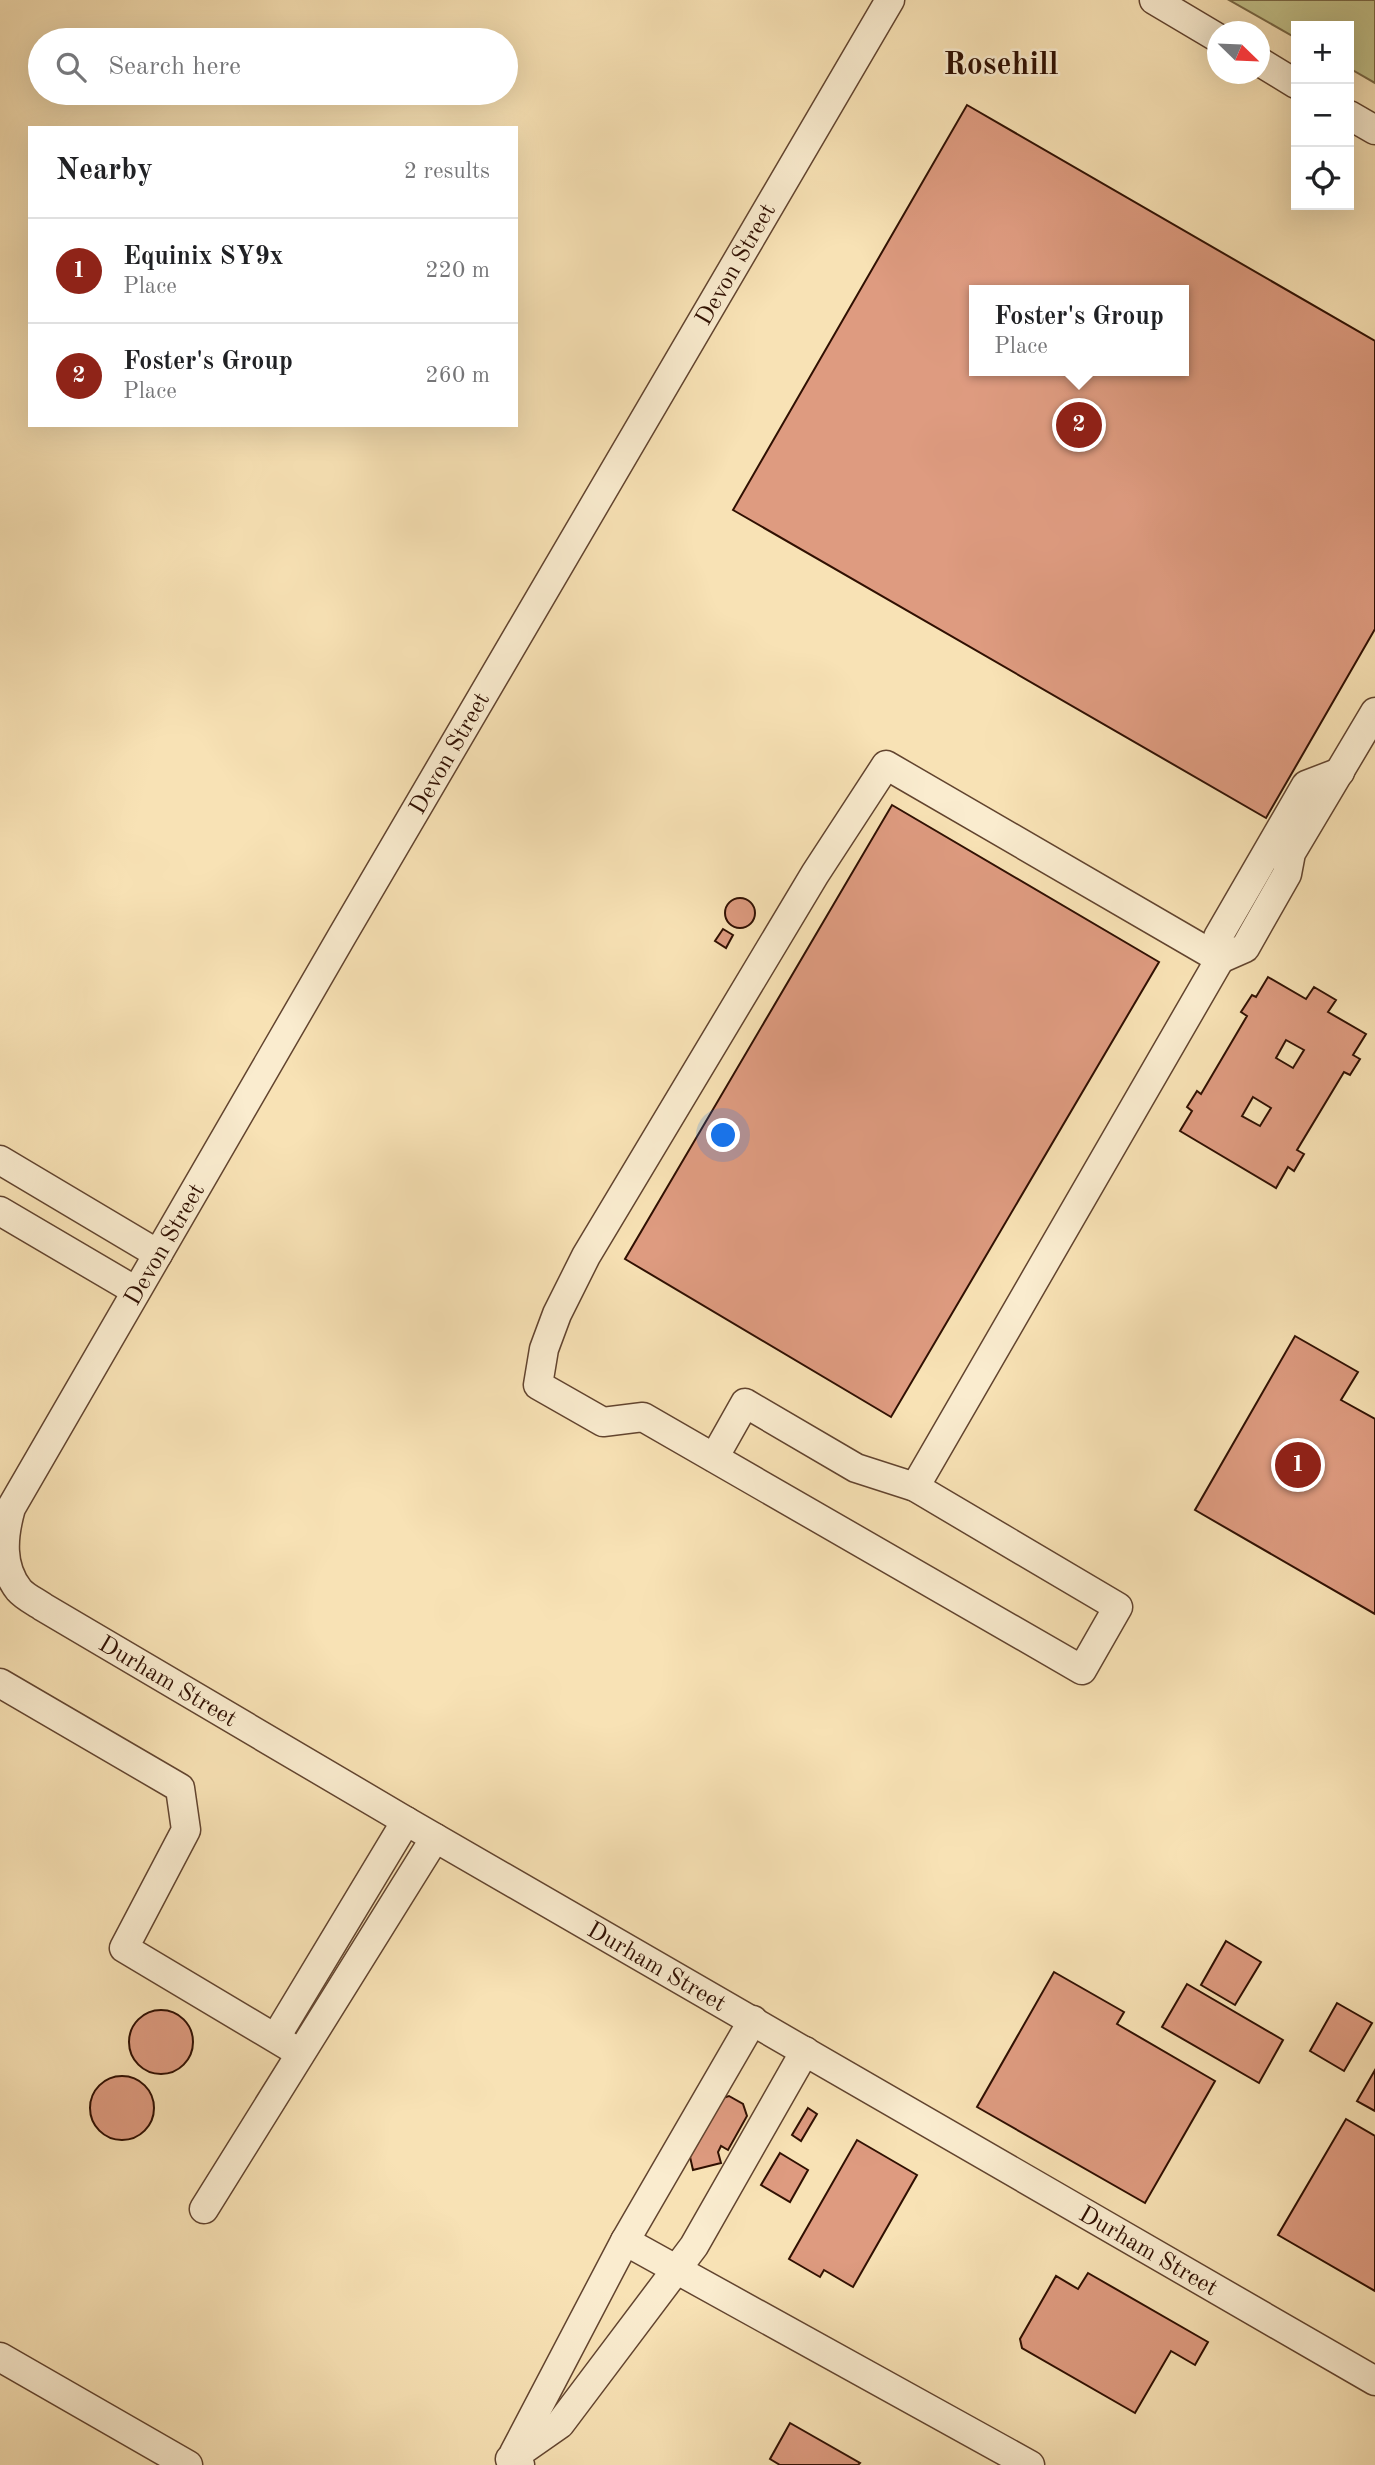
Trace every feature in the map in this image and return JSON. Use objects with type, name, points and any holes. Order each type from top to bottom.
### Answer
[{"type":"street","name":"Devon Street","points":[[11,1508],[890,0]]},
{"type":"street","points":[[1154,0],[1207,32]]},
{"type":"street","points":[[1270,69],[1291,81]]},
{"type":"street","points":[[1354,118],[1375,130]]},
{"type":"street","points":[[915,1487],[1220,960],[1245,948],[1287,874],[1291,853],[1375,712]]},
{"type":"street","points":[[714,1458],[745,1404],[856,1468],[915,1487],[1118,1606],[1082,1670],[714,1458],[643,1417],[603,1422],[538,1385],[544,1349],[557,1314],[586,1256],[815,874],[886,765],[1220,960]]},
{"type":"street","points":[[1220,960],[1218,937],[1306,785],[1340,772]]},
{"type":"street","points":[[0,1160],[158,1254]]},
{"type":"street","points":[[0,1211],[136,1291]]},
{"type":"street","name":"Durham Street","points":[[11,1508],[3,1536],[5,1566],[20,1591],[55,1614],[435,1838],[1375,2381]]},
{"type":"street","points":[[0,1684],[180,1788],[186,1830],[124,1948],[300,2053]]},
{"type":"street","points":[[276,2037],[406,1821]]},
{"type":"street","points":[[204,2209],[435,1838]]},
{"type":"street","points":[[511,2463],[625,2241],[753,2021]]},
{"type":"street","points":[[511,2463],[560,2424],[694,2246],[805,2051]]},
{"type":"street","points":[[625,2241],[1030,2465]]},
{"type":"street","points":[[0,2357],[188,2465]]},
{"type":"shaded area","points":[[1229,0],[1375,0],[1375,83],[1354,71],[1354,21],[1291,21],[1291,35]]},
{"type":"building","points":[[967,105],[1375,341],[1375,629],[1266,818],[733,510]]},
{"type":"building","points":[[892,805],[1159,962],[891,1417],[625,1259]]},
{"type":"building","points":[[740,898],[746,899],[754,907],[754,919],[746,927],[740,928],[734,927],[726,919],[725,913],[726,907],[734,899]]},
{"type":"building","points":[[723,929],[733,935],[726,948],[715,941]]},
{"type":"building","points":[[1268,977],[1306,999],[1314,987],[1336,1000],[1328,1012],[1366,1034],[1353,1055],[1360,1059],[1350,1075],[1344,1072],[1297,1150],[1304,1154],[1294,1171],[1288,1167],[1276,1188],[1180,1131],[1192,1111],[1187,1107],[1197,1091],[1201,1094],[1247,1016],[1241,1012],[1252,995],[1256,997]],"holes":[[[1286,1040],[1304,1050],[1293,1068],[1276,1058]],[[1253,1097],[1271,1108],[1260,1126],[1242,1116]]]},
{"type":"building","points":[[1295,1336],[1358,1372],[1341,1400],[1375,1419],[1375,1614],[1195,1510]]},
{"type":"building","points":[[1226,1941],[1261,1962],[1235,2005],[1201,1985]]},
{"type":"building","points":[[1054,1972],[1124,2012],[1117,2024],[1215,2081],[1145,2203],[977,2107]]},
{"type":"building","points":[[1187,1984],[1283,2040],[1259,2083],[1162,2027]]},
{"type":"building","points":[[1337,2003],[1372,2023],[1344,2071],[1310,2051]]},
{"type":"building","points":[[161,2010],[179,2016],[187,2024],[193,2042],[187,2060],[179,2068],[161,2074],[143,2068],[135,2060],[129,2042],[135,2024],[143,2016]]},
{"type":"building","points":[[1375,2070],[1375,2111],[1357,2101]]},
{"type":"building","points":[[122,2076],[140,2082],[148,2090],[154,2108],[148,2126],[140,2134],[122,2140],[104,2134],[96,2126],[90,2108],[96,2090],[104,2082]]},
{"type":"building","points":[[729,2096],[743,2104],[747,2116],[728,2150],[721,2146],[718,2152],[721,2163],[693,2170],[688,2148],[716,2100]]},
{"type":"building","points":[[808,2108],[817,2114],[801,2141],[792,2135]]},
{"type":"building","points":[[1346,2119],[1375,2136],[1375,2291],[1278,2235]]},
{"type":"building","points":[[857,2140],[917,2175],[853,2287],[824,2270],[820,2277],[789,2259]]},
{"type":"building","points":[[780,2153],[808,2170],[790,2202],[761,2185]]},
{"type":"building","points":[[1088,2273],[1208,2342],[1195,2365],[1171,2351],[1135,2413],[1022,2348],[1020,2339],[1056,2276],[1078,2289]]},
{"type":"building","points":[[790,2423],[860,2463],[780,2465],[770,2459]]},
{"type":"place","name":"Foster's Group","points":[[1079,425]]},
{"type":"place","name":"Equinix SY9x","points":[[1298,1465]]},
{"type":"district","name":"Rosehill","points":[[1001,63]]}]
